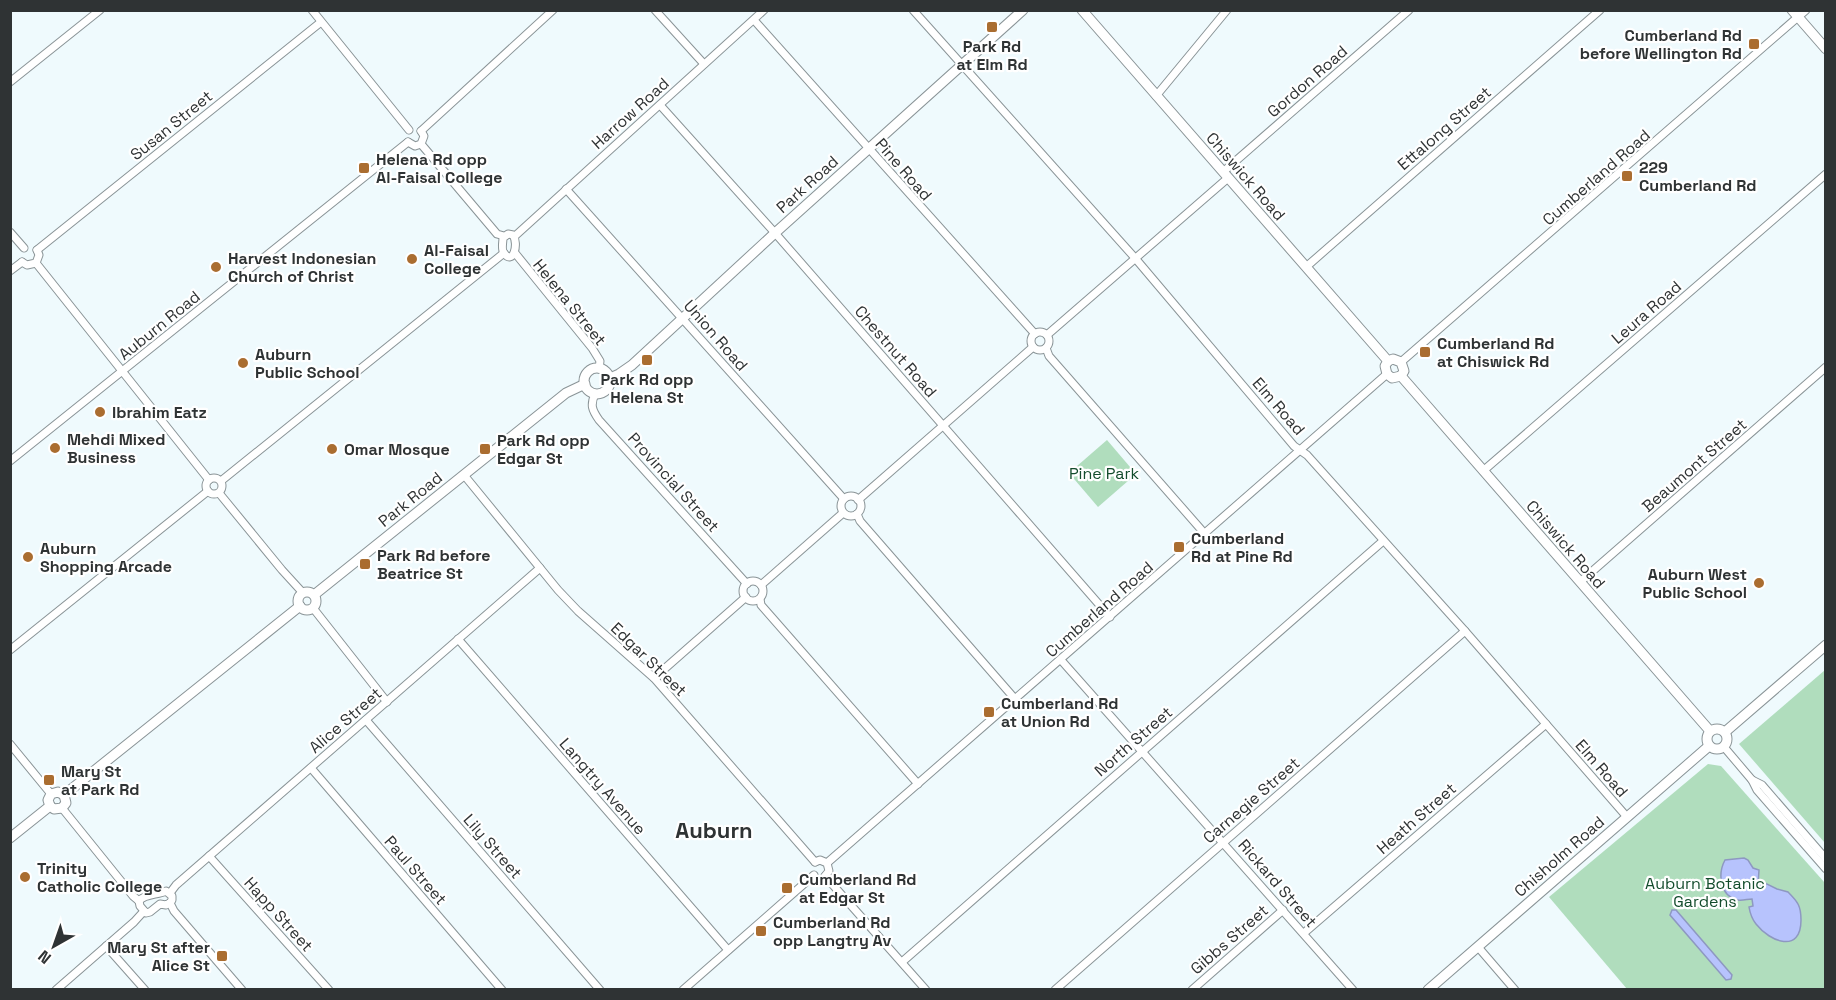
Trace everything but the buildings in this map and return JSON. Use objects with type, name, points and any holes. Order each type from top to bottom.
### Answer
[{"type":"street","points":[[10,82],[100,10]]},
{"type":"street","points":[[312,10],[409,130]]},
{"type":"street","points":[[422,131],[553,10]]},
{"type":"street","points":[[655,10],[704,64]]},
{"type":"street","name":"Harrow Road","points":[[515,236],[764,10]]},
{"type":"street","name":"Elm Road","points":[[913,10],[1135,258],[1294,446],[1307,455],[1465,631],[1627,817]]},
{"type":"street","name":"Park Road","points":[[609,378],[632,365],[682,317],[1023,10]]},
{"type":"street","name":"Chiswick Road","points":[[1082,10],[1388,361]]},
{"type":"street","points":[[1156,96],[1227,10]]},
{"type":"street","name":"Gordon Road","points":[[1047,335],[1408,10]]},
{"type":"street","name":"Ettalong Street","points":[[1306,267],[1600,10]]},
{"type":"street","name":"Cumberland Road","points":[[1401,362],[1795,14],[1806,10]]},
{"type":"street","points":[[1795,14],[1826,49]]},
{"type":"street","name":"Pine Road","points":[[754,20],[1035,334]]},
{"type":"street","name":"Susan Street","points":[[37,250],[321,22]]},
{"type":"street","name":"Chestnut Road","points":[[660,105],[944,425],[1110,617]]},
{"type":"street","points":[[421,144],[415,146],[408,142],[406,137],[409,130],[414,128],[422,131]]},
{"type":"street","points":[[421,144],[424,136],[422,131]]},
{"type":"street","name":"Auburn Road","points":[[10,461],[408,142]]},
{"type":"street","points":[[421,144],[497,234],[504,236],[510,233],[515,236],[515,254],[510,256],[504,253]]},
{"type":"street","name":"Leura Road","points":[[1483,471],[1826,174]]},
{"type":"street","name":"Union Road","points":[[566,189],[844,499]]},
{"type":"street","points":[[10,231],[24,248]]},
{"type":"street","points":[[504,236],[502,240],[504,253]]},
{"type":"street","points":[[29,246],[37,250],[39,258],[36,263],[27,265],[22,262],[20,253],[24,248],[29,246]]},
{"type":"street","points":[[221,481],[504,253]]},
{"type":"street","name":"Helena Street","points":[[515,254],[592,348],[600,361],[599,369]]},
{"type":"street","points":[[10,271],[22,262]]},
{"type":"street","points":[[36,263],[209,480]]},
{"type":"street","points":[[1035,334],[1047,335],[1049,342],[1046,348],[1040,350],[1034,347],[1032,339],[1035,334]]},
{"type":"street","points":[[858,500],[1034,347]]},
{"type":"street","points":[[1046,348],[1057,365],[1205,534]]},
{"type":"street","points":[[1394,359],[1401,362],[1404,370],[1401,376],[1392,378],[1387,374],[1385,366],[1388,361],[1394,359]]},
{"type":"street","name":"Beaumont Street","points":[[1580,582],[1826,367]]},
{"type":"street","points":[[599,369],[605,371],[609,378],[609,386],[607,390],[595,394],[588,391],[585,384],[587,373],[599,369]]},
{"type":"street","name":"Cumberland Road","points":[[827,863],[1387,374]]},
{"type":"street","name":"Chiswick Road","points":[[1401,376],[1710,731]]},
{"type":"street","name":"Park Road","points":[[314,596],[566,393],[585,384]]},
{"type":"street","name":"Provincial Street","points":[[595,394],[591,402],[599,420],[747,584]]},
{"type":"street","name":"Edgar Street","points":[[464,475],[558,590],[578,611],[654,678],[814,862]]},
{"type":"street","points":[[219,493],[212,494],[206,486],[209,480],[214,478],[221,481]]},
{"type":"street","points":[[219,493],[222,489],[221,481]]},
{"type":"street","points":[[10,650],[208,491]]},
{"type":"street","points":[[219,493],[303,593]]},
{"type":"street","points":[[853,497],[858,500],[861,509],[857,514],[852,516],[843,513],[841,504],[844,499],[853,497]]},
{"type":"street","points":[[761,585],[843,513]]},
{"type":"street","points":[[857,514],[860,521],[1015,699]]},
{"type":"street","name":"North Street","points":[[902,962],[1383,541]]},
{"type":"street","name":"Alice Street","points":[[170,893],[209,856],[540,568]]},
{"type":"street","points":[[760,599],[751,601],[744,592],[747,584],[753,582],[761,585]]},
{"type":"street","points":[[761,585],[763,594],[760,599],[761,605],[918,784]]},
{"type":"street","points":[[300,606],[299,598],[303,593],[308,592],[314,596],[316,601],[313,608]]},
{"type":"street","points":[[654,678],[746,597]]},
{"type":"street","points":[[300,606],[313,608]]},
{"type":"street","points":[[64,795],[300,606]]},
{"type":"street","points":[[313,608],[387,702]]},
{"type":"street","name":"Carnegie Street","points":[[1055,990],[1465,631]]},
{"type":"street","name":"Langtry Avenue","points":[[458,639],[728,950]]},
{"type":"street","points":[[1725,732],[1826,645]]},
{"type":"street","name":"Rickard Street","points":[[1061,660],[1353,990]]},
{"type":"street","name":"Lily Street","points":[[366,720],[600,990]]},
{"type":"street","name":"Heath Street","points":[[1304,933],[1546,724]]},
{"type":"street","points":[[1716,729],[1725,732],[1727,742],[1724,747],[1717,750],[1709,746],[1706,740],[1710,731],[1716,729]]},
{"type":"street","points":[[10,744],[51,794]]},
{"type":"street","name":"Chisholm Road","points":[[1428,990],[1709,746]]},
{"type":"street","points":[[1724,747],[1826,869]]},
{"type":"street","name":"Paul Street","points":[[311,768],[502,990]]},
{"type":"street","points":[[1752,780],[1762,785],[1826,859]]},
{"type":"street","points":[[58,792],[64,795],[66,803],[62,808],[54,809],[50,806],[48,800],[51,794],[58,792]]},
{"type":"street","points":[[10,838],[50,806]]},
{"type":"street","points":[[62,808],[133,896],[140,901],[140,906],[144,911],[150,912],[159,904],[170,903]]},
{"type":"street","name":"Happ Street","points":[[209,856],[329,990]]},
{"type":"street","points":[[820,860],[827,863],[829,871],[825,876],[819,878],[814,875],[812,869],[814,862],[820,860]]},
{"type":"street","points":[[683,990],[814,875]]},
{"type":"street","points":[[825,876],[926,990]]},
{"type":"street","points":[[140,901],[145,896],[157,895],[166,891],[170,893],[172,898],[170,903],[174,911],[242,990]]},
{"type":"street","name":"Gibbs Street","points":[[1192,990],[1283,910]]},
{"type":"street","points":[[56,990],[144,911]]},
{"type":"street","points":[[106,946],[144,990]]},
{"type":"street","points":[[1478,947],[1515,990]]},
{"type":"green space","name":"Pine Park","points":[[1107,440],[1136,474],[1098,507],[1069,473]]},
{"type":"green space","points":[[1825,670],[1825,843],[1739,744]]},
{"type":"green space","name":"Auburn Botanic Gardens","points":[[1708,764],[1721,766],[1825,883],[1825,989],[1627,989],[1549,897]]},
{"type":"water","points":[[1744,858],[1753,868],[1759,870],[1758,885],[1765,883],[1788,892],[1798,904],[1801,920],[1800,931],[1796,938],[1784,942],[1769,936],[1751,916],[1749,907],[1753,906],[1752,899],[1738,900],[1727,894],[1721,877],[1725,860]]},
{"type":"water","points":[[1672,910],[1676,910],[1732,975],[1731,979],[1726,980],[1670,915]]},
{"type":"place","name":"Park Rd at Elm Rd","points":[[992,27]]},
{"type":"place","name":"Cumberland Rd before Wellington Rd","points":[[1754,44]]},
{"type":"place","name":"Helena Rd opp Al-Faisal College","points":[[364,168]]},
{"type":"place","name":"229 Cumberland Rd","points":[[1627,176]]},
{"type":"place","name":"Al-Faisal College","points":[[412,259]]},
{"type":"place","name":"Harvest Indonesian Church of Christ","points":[[216,267]]},
{"type":"place","name":"Cumberland Rd at Chiswick Rd","points":[[1425,352]]},
{"type":"place","name":"Park Rd opp Helena St","points":[[647,360]]},
{"type":"place","name":"Auburn Public School","points":[[243,363]]},
{"type":"place","name":"Ibrahim Eatz","points":[[100,412]]},
{"type":"place","name":"Mehdi Mixed Business","points":[[55,448]]},
{"type":"place","name":"Omar Mosque","points":[[332,449]]},
{"type":"place","name":"Park Rd opp Edgar St","points":[[485,449]]},
{"type":"place","name":"Cumberland Rd at Pine Rd","points":[[1179,547]]},
{"type":"place","name":"Auburn Shopping Arcade","points":[[28,557]]},
{"type":"place","name":"Park Rd before Beatrice St","points":[[365,564]]},
{"type":"place","name":"Auburn West Public School","points":[[1759,583]]},
{"type":"place","name":"Cumberland Rd at Union Rd","points":[[989,712]]},
{"type":"place","name":"Mary St at Park Rd","points":[[49,780]]},
{"type":"place","name":"Trinity Catholic College","points":[[25,877]]},
{"type":"place","name":"Cumberland Rd at Edgar St","points":[[787,888]]},
{"type":"place","name":"Cumberland Rd opp Langtry Av","points":[[761,931]]},
{"type":"place","name":"Mary St after Alice St","points":[[222,956]]},
{"type":"district","name":"Auburn","points":[[714,830]]}]
